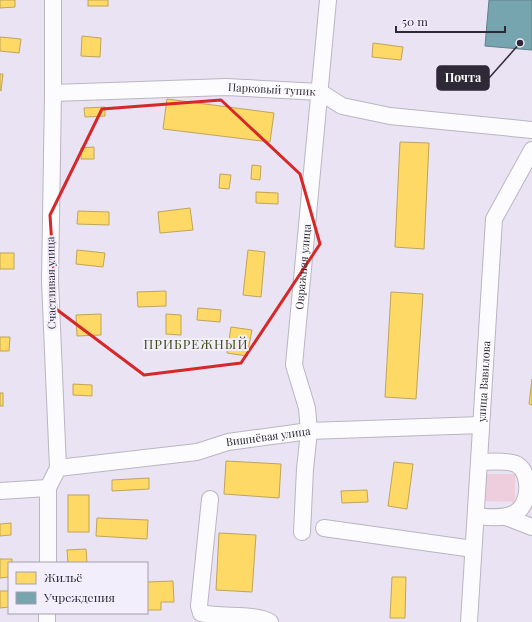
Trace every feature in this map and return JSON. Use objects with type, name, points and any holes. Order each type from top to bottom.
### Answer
[{"type":"street","name":"Счастливая улица","points":[[48,562],[48,488],[58,468],[50,281],[53,0]]},
{"type":"street","name":"Овражная улица","points":[[302,532],[305,469],[309,430],[307,408],[294,365],[328,0]]},
{"type":"street","name":"Парковый тупик","points":[[53,93],[226,87],[320,92],[342,106],[390,116],[532,130]]},
{"type":"street","name":"улица Вавилова","points":[[469,622],[494,219],[532,150]]},
{"type":"street","name":"Вишнёвая улица","points":[[58,468],[197,452],[228,442],[309,430],[481,425]]},
{"type":"street","points":[[479,462],[515,463],[522,467],[528,474],[528,489],[525,505],[514,514],[506,517]]},
{"type":"street","points":[[0,491],[48,488]]},
{"type":"street","points":[[210,500],[199,606],[201,613],[262,618],[270,622]]},
{"type":"street","points":[[476,516],[506,517],[532,527]]},
{"type":"street","points":[[324,528],[473,549]]},
{"type":"highlighted area","points":[[221,100],[300,174],[320,244],[241,363],[144,375],[56,309],[50,215],[102,109]]},
{"type":"shaded area","points":[[482,474],[515,474],[515,502],[482,501]]},
{"type":"building: Жильё","points":[[0,0],[15,0],[15,7],[0,8]]},
{"type":"building: Жильё","points":[[88,0],[108,0],[108,6],[88,6]]},
{"type":"building: Жильё","points":[[82,36],[101,38],[100,57],[81,56]]},
{"type":"building: Жильё","points":[[0,37],[21,39],[19,53],[0,51]]},
{"type":"building: Жильё","points":[[373,43],[403,47],[401,60],[372,57]]},
{"type":"building: Жильё","points":[[0,74],[3,74],[1,91],[0,90]]},
{"type":"building: Жильё","points":[[167,99],[274,113],[270,142],[163,129]]},
{"type":"building: Жильё","points":[[105,107],[105,116],[85,117],[84,108]]},
{"type":"building: Жильё","points":[[400,142],[429,143],[424,249],[395,247]]},
{"type":"building: Жильё","points":[[94,147],[94,159],[81,159],[81,148]]},
{"type":"building: Жильё","points":[[252,165],[261,166],[260,180],[251,179]]},
{"type":"building: Жильё","points":[[220,174],[231,175],[229,189],[219,188]]},
{"type":"building: Жильё","points":[[256,192],[278,193],[278,204],[256,203]]},
{"type":"building: Жильё","points":[[190,208],[193,230],[160,233],[158,212]]},
{"type":"building: Жильё","points":[[78,211],[109,212],[109,225],[77,224]]},
{"type":"building: Жильё","points":[[77,250],[105,253],[103,267],[76,264]]},
{"type":"building: Жильё","points":[[248,250],[265,252],[261,297],[243,295]]},
{"type":"building: Жильё","points":[[0,253],[14,253],[14,269],[0,269]]},
{"type":"building: Жильё","points":[[166,291],[166,306],[138,307],[137,292]]},
{"type":"building: Жильё","points":[[391,292],[423,294],[416,399],[385,397]]},
{"type":"building: Жильё","points":[[198,308],[221,310],[220,322],[197,320]]},
{"type":"building: Жильё","points":[[101,314],[101,335],[77,336],[76,315]]},
{"type":"building: Жильё","points":[[166,314],[181,315],[181,335],[166,334]]},
{"type":"building: Жильё","points":[[231,327],[252,330],[247,356],[227,353]]},
{"type":"building: Жильё","points":[[0,337],[10,337],[9,351],[0,351]]},
{"type":"building: Жильё","points":[[532,379],[532,405],[529,404]]},
{"type":"building: Жильё","points":[[73,384],[92,385],[92,396],[73,395]]},
{"type":"building: Жильё","points":[[0,393],[3,393],[3,406],[0,406]]},
{"type":"building: Жильё","points":[[226,461],[281,464],[279,498],[224,494]]},
{"type":"building: Жильё","points":[[394,462],[413,464],[407,509],[388,506]]},
{"type":"building: Жильё","points":[[149,478],[149,489],[112,491],[112,480]]},
{"type":"building: Жильё","points":[[367,490],[368,502],[342,503],[341,491]]},
{"type":"building: Жильё","points":[[68,495],[89,495],[89,532],[68,532]]},
{"type":"building: Жильё","points":[[97,518],[148,520],[147,539],[96,536]]},
{"type":"building: Жильё","points":[[11,523],[11,535],[0,536],[0,524]]},
{"type":"building: Жильё","points":[[219,533],[256,535],[252,592],[216,590]]},
{"type":"building: Жильё","points":[[86,549],[87,562],[68,562],[67,550]]},
{"type":"building: Жильё","points":[[0,559],[12,559],[12,562],[8,562],[8,577],[0,578]]},
{"type":"building: Жильё","points":[[392,577],[406,577],[405,618],[390,618]]},
{"type":"building: Жильё","points":[[173,581],[174,602],[161,602],[161,610],[148,610],[148,582]]},
{"type":"building: Жильё","points":[[0,591],[8,591],[8,607],[0,608]]},
{"type":"building: Учреждения","points":[[489,0],[532,0],[532,50],[485,46]]},
{"type":"place","name":"Почта","points":[[520,43]]},
{"type":"district","name":"ПРИБРЕЖНЫЙ","points":[[196,344]]}]
